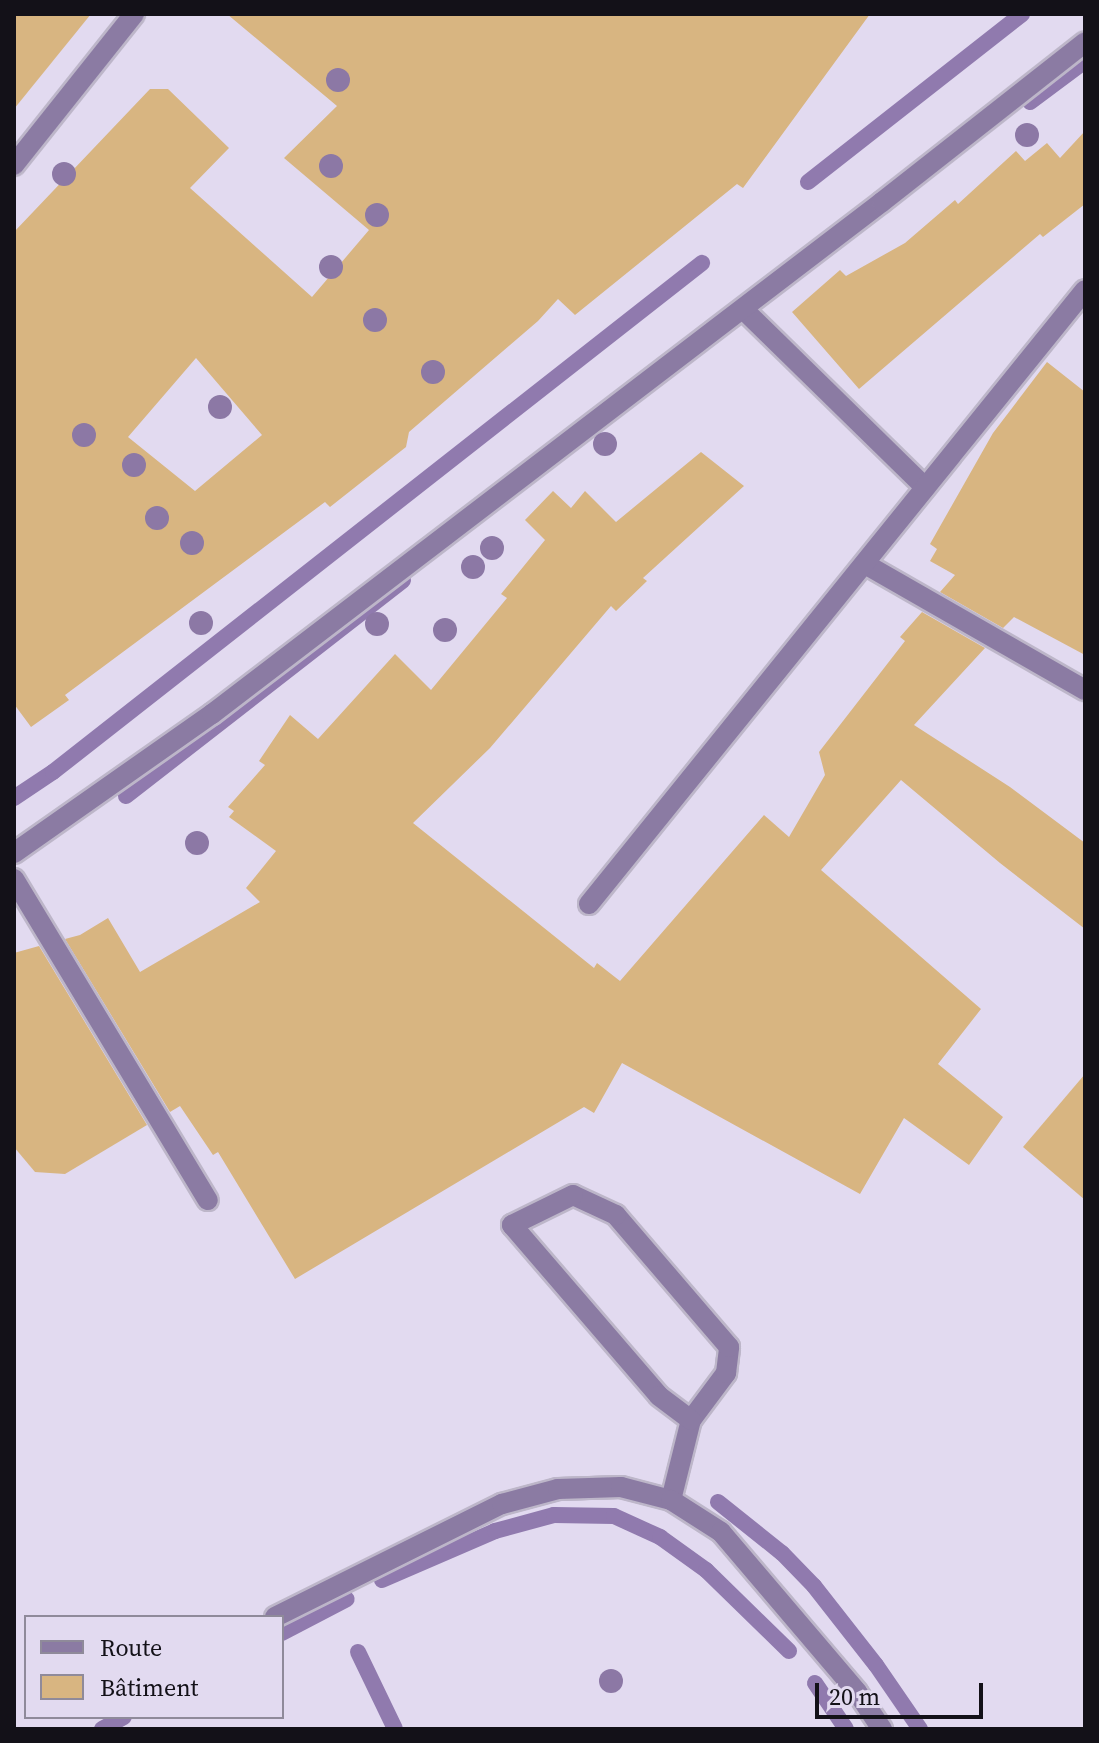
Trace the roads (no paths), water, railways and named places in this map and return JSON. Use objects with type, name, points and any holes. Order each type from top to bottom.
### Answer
[{"type":"street","points":[[14,165],[134,14]]},
{"type":"street","points":[[14,853],[212,714],[743,309],[1085,42]]},
{"type":"street","points":[[589,904],[1085,290]]},
{"type":"street","points":[[743,309],[925,487]]},
{"type":"street","points":[[865,564],[1085,690]]},
{"type":"street","points":[[14,879],[208,1200]]},
{"type":"street","points":[[671,1500],[691,1420],[726,1373],[729,1347],[616,1215],[573,1195],[512,1225],[659,1396],[691,1420]]},
{"type":"street","points":[[279,1615],[502,1504],[558,1489],[621,1487],[671,1500],[721,1532],[857,1692],[882,1729]]},
{"type":"waterway","points":[[808,182],[1022,14]]},
{"type":"waterway","points":[[1030,102],[1085,61]]},
{"type":"waterway","points":[[14,798],[53,772],[702,263]]},
{"type":"waterway","points":[[126,796],[403,580]]},
{"type":"waterway","points":[[718,1502],[782,1553],[814,1586],[876,1665],[920,1729]]},
{"type":"waterway","points":[[382,1580],[495,1531],[554,1515],[614,1516],[660,1537],[706,1570],[789,1651]]},
{"type":"waterway","points":[[284,1632],[347,1599]]},
{"type":"waterway","points":[[358,1652],[395,1729]]},
{"type":"waterway","points":[[815,1683],[846,1729]]},
{"type":"waterway","points":[[102,1729],[120,1719]]}]
